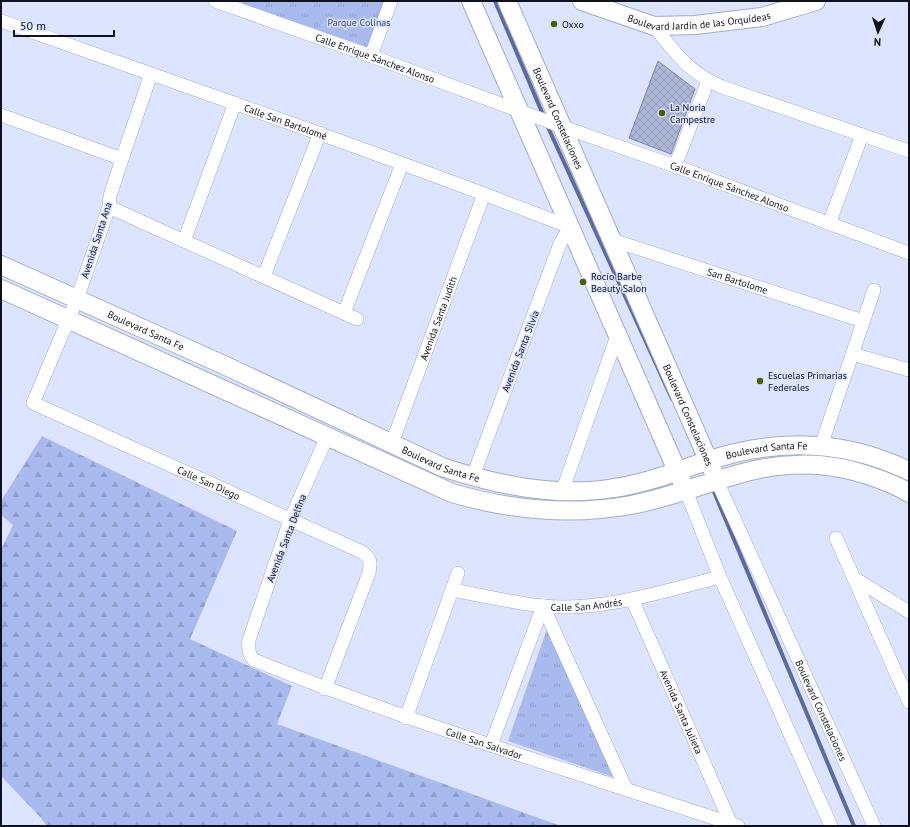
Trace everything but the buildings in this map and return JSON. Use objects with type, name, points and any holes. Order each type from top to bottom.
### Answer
[{"type":"street","points":[[371,56],[391,1]]},
{"type":"street","name":"Boulevard Constelaciones","points":[[471,1],[527,114],[570,227],[617,336],[703,485],[874,826]]},
{"type":"street","name":"Boulevard Constelaciones","points":[[507,1],[556,125],[612,240],[693,466],[703,485],[720,577],[831,826]]},
{"type":"street","name":"Boulevard Jardín de las Orquídeas","points":[[582,1],[654,26],[702,24],[762,16],[816,1]]},
{"type":"street","name":"Calle Enrique Sánchez Alonso","points":[[222,2],[556,125],[675,166],[909,253]]},
{"type":"street","name":"Calle San Bartolomé","points":[[1,21],[320,133],[570,227]]},
{"type":"street","points":[[654,26],[678,57],[695,73],[708,81],[909,151]]},
{"type":"street","name":"Avenida Santa Ana","points":[[33,403],[77,300],[109,208],[110,196],[122,159],[152,74]]},
{"type":"street","points":[[675,166],[708,81]]},
{"type":"street","points":[[184,241],[235,103]]},
{"type":"street","points":[[1,115],[122,159]]},
{"type":"street","points":[[264,276],[320,133]]},
{"type":"street","points":[[829,224],[862,135]]},
{"type":"street","points":[[344,313],[402,164]]},
{"type":"street","name":"Avenida Santa Judith","points":[[392,443],[484,194]]},
{"type":"street","points":[[109,208],[264,276],[357,319]]},
{"type":"street","name":"Avenida Santa Silvia","points":[[473,476],[560,244],[570,227]]},
{"type":"street","name":"San Bartolome","points":[[612,240],[864,321]]},
{"type":"street","name":"Boulevard Santa Fe","points":[[1,265],[226,366],[442,467],[473,476],[530,488],[562,492],[599,490],[642,482],[757,448],[796,445],[821,446],[867,454],[909,471]]},
{"type":"street","name":"Boulevard Santa Fe","points":[[1,289],[452,493],[487,502],[525,509],[584,511],[631,505],[703,485],[739,473],[796,464],[813,464],[859,473],[890,484],[909,493]]},
{"type":"street","points":[[821,446],[874,290]]},
{"type":"street","points":[[562,492],[617,336]]},
{"type":"street","points":[[852,354],[909,370]]},
{"type":"street","name":"Calle San Diego","points":[[33,403],[368,556],[370,560],[369,573],[325,689]]},
{"type":"street","name":"Avenida Santa Delfina","points":[[249,640],[290,520],[327,437]]},
{"type":"street","points":[[836,538],[909,702]]},
{"type":"street","points":[[406,718],[458,573]]},
{"type":"street","name":"Calle San Andrés","points":[[452,590],[543,606],[585,606],[632,599],[720,577]]},
{"type":"street","points":[[854,578],[909,612]]},
{"type":"street","name":"Avenida Santa Julieta","points":[[632,599],[735,825]]},
{"type":"street","points":[[491,745],[543,606]]},
{"type":"street","points":[[543,606],[626,789]]},
{"type":"street","name":"Calle San Salvador","points":[[249,640],[249,653],[251,658],[254,660],[325,689],[406,718],[735,825]]},
{"type":"green space","name":"Parque Colinas","points":[[243,1],[390,1],[373,49],[242,4]]},
{"type":"green space","points":[[42,436],[237,531],[190,639],[292,686],[277,724],[561,826],[47,826],[1,776],[1,550],[13,525],[1,515],[1,501]]},
{"type":"green space","points":[[547,629],[616,778],[508,741]]},
{"type":"waterway","points":[[495,1],[544,117]]},
{"type":"waterway","points":[[547,125],[672,399]]},
{"type":"waterway","points":[[712,487],[854,826]]},
{"type":"place","name":"Oxxo","points":[[554,24]]},
{"type":"place","name":"La Noria Campestre","points":[[662,113]]},
{"type":"place","name":"Rocío Barbe Beauty Salon","points":[[583,282]]},
{"type":"place","name":"Escuelas Primarias Federales","points":[[760,381]]}]
